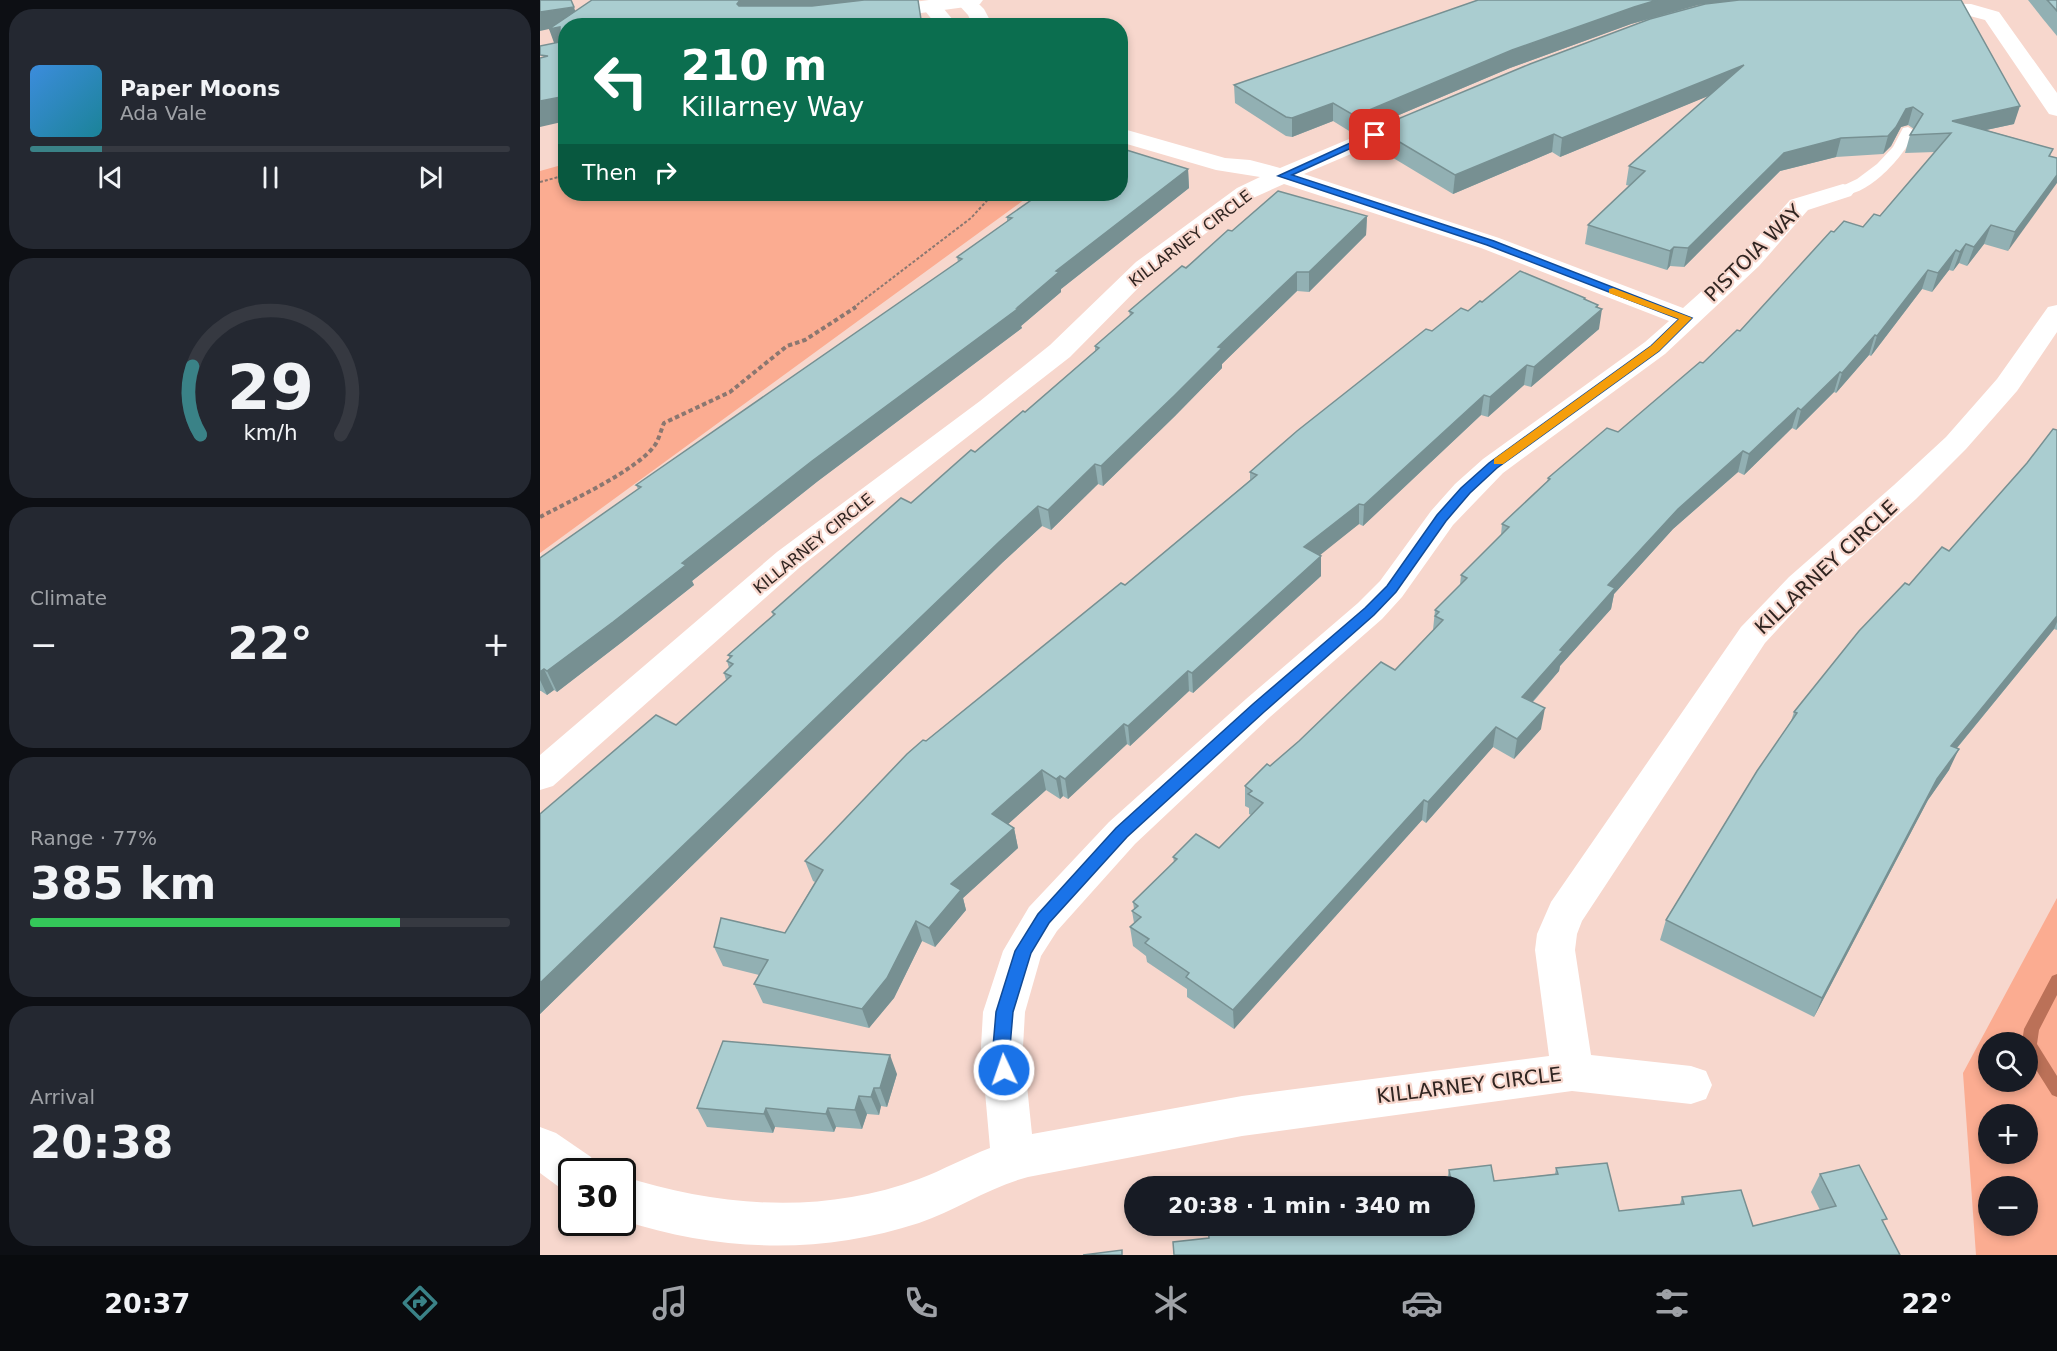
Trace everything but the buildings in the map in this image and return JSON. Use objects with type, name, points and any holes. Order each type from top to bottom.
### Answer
[{"type":"street","points":[[857,15],[970,1],[980,18]]},
{"type":"street","points":[[1907,9],[1957,9],[1986,6],[2057,109]]},
{"type":"street","points":[[932,7],[941,18]]},
{"type":"street","name":"KILLARNEY CIRCLE","points":[[540,776],[788,560],[1060,351],[1145,267],[1245,194],[1433,111]]},
{"type":"street","points":[[1128,118],[1226,147],[1238,153],[1250,166]]},
{"type":"street","points":[[1128,137],[1224,165],[1250,166],[1490,243],[1686,318]]},
{"type":"street","name":"PISTOIA WAY","points":[[1013,1161],[1002,1047],[1004,1012],[1023,951],[1043,919],[1122,833],[1258,708],[1370,611],[1391,589],[1442,518],[1466,490],[1493,466],[1655,348],[1750,261],[1799,205],[1843,191]]},
{"type":"street","name":"KILLARNEY CIRCLE","points":[[636,1203],[674,1215],[717,1221],[759,1225],[831,1222],[890,1210],[920,1200],[1013,1161],[1255,1113],[1572,1072],[1555,950],[1557,934],[1564,914],[1753,635],[1800,585],[1905,492],[1956,443],[2007,385],[2057,313]]},
{"type":"street","points":[[1572,1072],[1691,1085]]},
{"type":"street","points":[[540,1148],[558,1160]]},
{"type":"lane","points":[[1843,191],[1854,188],[1874,175],[1904,143],[1908,131]]},
{"type":"path","points":[[540,182],[558,177]]},
{"type":"path","points":[[540,517],[561,508],[641,459],[655,445],[664,423],[669,419],[730,392],[758,372],[781,351],[805,339],[864,301],[970,218],[986,201]]},
{"type":"shaded area","points":[[558,166],[558,201],[1022,201],[540,553],[540,171]]},
{"type":"shaded area","points":[[2057,898],[2057,1255],[1976,1255],[1963,1073],[1978,1045],[1978,1092],[2038,1092],[2038,1032],[1985,1032]]},
{"type":"waterway","points":[[2057,980],[2032,1029],[2029,1045],[2057,1090]]},
{"type":"slow traffic","points":[[1499,462],[1655,348],[1686,318],[1613,291]]},
{"type":"route","points":[[1004,1070],[1002,1047],[1004,1012],[1023,951],[1043,919],[1122,833],[1258,708],[1370,611],[1391,589],[1442,518],[1466,490],[1493,466],[1655,348],[1686,318],[1490,243],[1327,188],[1283,176],[1375,135]]}]
